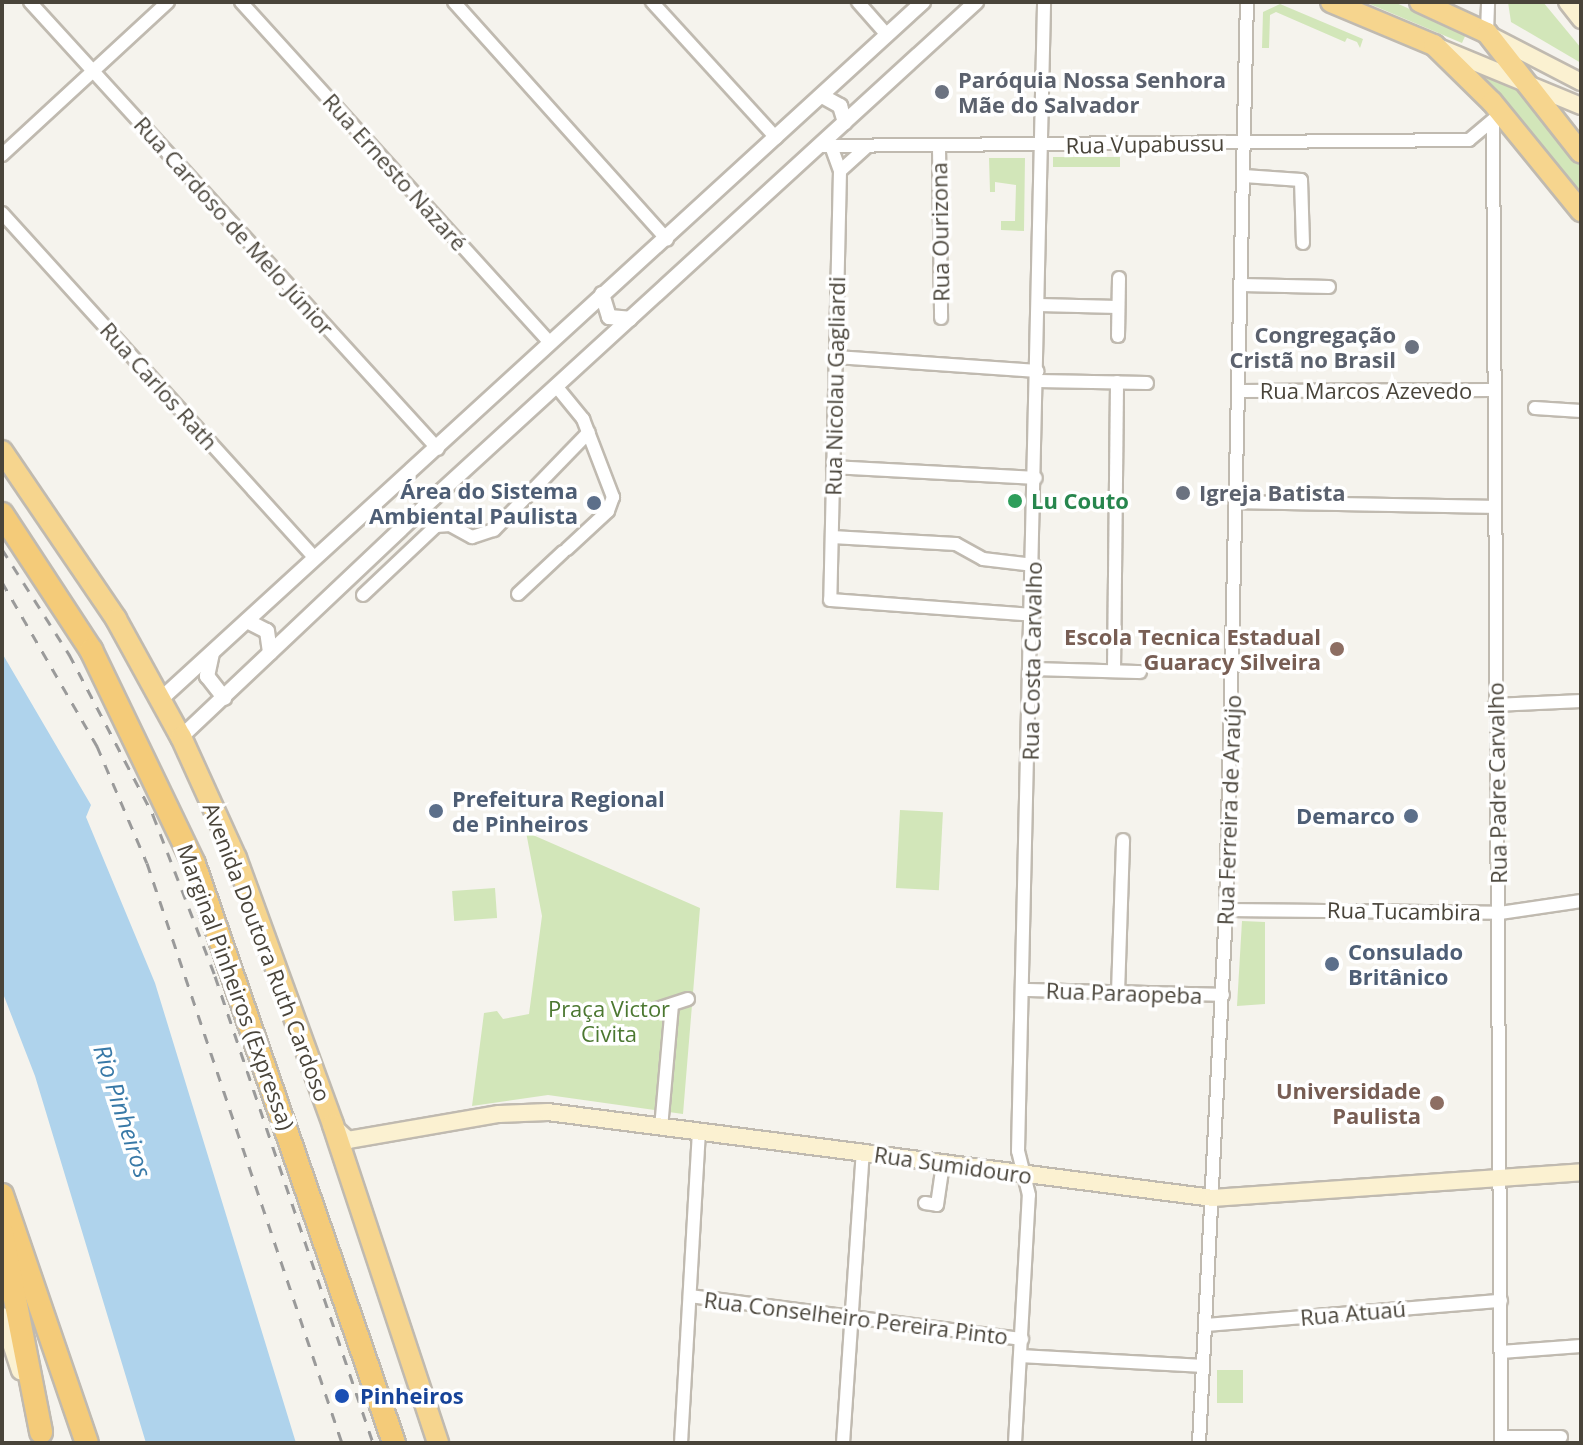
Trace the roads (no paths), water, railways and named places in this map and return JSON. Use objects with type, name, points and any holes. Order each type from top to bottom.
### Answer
[{"type":"highway","points":[[1331,2],[1434,45],[1492,102],[1581,211]]},
{"type":"highway","points":[[1420,2],[1487,33],[1517,76],[1578,150]]},
{"type":"highway","points":[[1578,150],[1581,120]]},
{"type":"highway","name":"Avenida Doutora Ruth Cardoso","points":[[2,451],[82,563],[161,699],[236,858],[333,1125],[438,1443]]},
{"type":"highway","name":"Marginal Pinheiros (Expressa)","points":[[2,514],[91,650],[194,864],[394,1443]]},
{"type":"highway","points":[[2,1195],[87,1443]]},
{"type":"highway","points":[[2,1233],[42,1438]]},
{"type":"main road","points":[[1567,2],[1581,20]]},
{"type":"main road","points":[[1487,33],[1581,82]]},
{"type":"main road","points":[[1434,45],[1517,76],[1581,106]]},
{"type":"main road","name":"Rua Sumidouro","points":[[333,1125],[348,1140],[499,1114],[548,1112],[1213,1198],[1581,1172]]},
{"type":"main road","points":[[2,1316],[42,1438]]},
{"type":"street","name":"Rua Cardoso de Melo Júnior","points":[[30,2],[438,449]]},
{"type":"street","points":[[2,155],[168,2]]},
{"type":"street","name":"Rua Ernesto Nazaré","points":[[241,2],[550,343]]},
{"type":"street","points":[[454,2],[667,239]]},
{"type":"street","points":[[652,2],[776,138]]},
{"type":"street","points":[[858,2],[887,35]]},
{"type":"street","points":[[161,699],[438,449],[602,294],[667,239],[923,2]]},
{"type":"street","points":[[181,737],[556,386],[826,146],[845,122],[976,2]]},
{"type":"street","name":"Rua Costa Carvalho","points":[[1015,1443],[1029,1195],[1018,1151],[1033,615],[1044,2]]},
{"type":"street","name":"Rua Ferreira de Araújo","points":[[1199,1443],[1226,910],[1247,2]]},
{"type":"street","points":[[1487,33],[1488,2]]},
{"type":"street","points":[[822,96],[840,106],[845,122]]},
{"type":"street","points":[[1492,102],[1493,123],[1469,140],[1495,160]]},
{"type":"street","name":"Rua Padre Carvalho","points":[[1493,123],[1501,1440]]},
{"type":"street","name":"Rua Vupabussu","points":[[826,146],[1469,140]]},
{"type":"street","name":"Rua Nicolau Gagliardi","points":[[826,146],[840,171],[830,600],[1033,615]]},
{"type":"street","points":[[840,171],[867,147]]},
{"type":"street","name":"Rua Ourizona","points":[[939,147],[941,318]]},
{"type":"street","points":[[1244,176],[1301,180],[1306,198],[1303,243]]},
{"type":"street","name":"Rua Carlos Rath","points":[[2,213],[315,558]]},
{"type":"street","points":[[1118,336],[1119,278]]},
{"type":"street","points":[[1242,285],[1329,287]]},
{"type":"street","points":[[602,294],[609,317],[630,319]]},
{"type":"street","points":[[1039,305],[1118,307]]},
{"type":"street","points":[[836,357],[1147,383]]},
{"type":"street","points":[[1114,671],[1117,382]]},
{"type":"street","points":[[518,594],[613,504],[589,432],[556,386]]},
{"type":"street","name":"Rua Marcos Azevedo","points":[[1239,391],[1493,390]]},
{"type":"street","points":[[1535,408],[1581,411]]},
{"type":"street","points":[[363,595],[436,526],[450,525],[472,537],[494,530],[589,432]]},
{"type":"street","points":[[833,467],[1036,478]]},
{"type":"street","points":[[1237,502],[1493,507]]},
{"type":"street","points":[[832,537],[956,544],[983,559],[1034,565]]},
{"type":"street","points":[[264,605],[270,623],[291,633]]},
{"type":"street","points":[[247,621],[265,629],[270,653]]},
{"type":"street","points":[[212,653],[207,676],[224,698]]},
{"type":"street","points":[[1031,669],[1140,672]]},
{"type":"street","points":[[1495,705],[1581,701]]},
{"type":"street","points":[[1118,993],[1123,840]]},
{"type":"street","name":"Rua Tucambira","points":[[1226,910],[1500,913],[1581,901]]},
{"type":"street","name":"Rua Paraopeba","points":[[1024,990],[1223,995]]},
{"type":"street","points":[[648,1012],[688,999]]},
{"type":"street","points":[[661,1128],[672,1005]]},
{"type":"street","points":[[681,1443],[699,1133]]},
{"type":"street","points":[[843,1443],[863,1153]]},
{"type":"street","points":[[925,1203],[937,1205],[943,1164]]},
{"type":"street","name":"Rua Conselheiro Pereira Pinto","points":[[690,1296],[1022,1339]]},
{"type":"street","name":"Rua Atuaú","points":[[1206,1325],[1501,1301]]},
{"type":"street","points":[[1501,1352],[1581,1346]]},
{"type":"street","name":"Rua Conselheiro Pereira Pinto","points":[[1021,1356],[1203,1366]]},
{"type":"street","points":[[1501,1440],[1561,1437]]},
{"type":"water","name":"Rio Pinheiros","points":[[2,653],[91,805],[86,817],[155,983],[296,1443],[146,1443],[35,1076],[2,991]]},
{"type":"railway","points":[[2,549],[69,654],[153,815],[215,976],[373,1443]]},
{"type":"railway","points":[[2,582],[97,746],[147,863],[342,1443]]},
{"type":"place","name":"Paróquia Nossa Senhora Mãe do Salvador","points":[[942,92]]},
{"type":"place","name":"Congregação Cristã no Brasil","points":[[1412,347]]},
{"type":"place","name":"Igreja Batista","points":[[1183,493]]},
{"type":"place","name":"Lu Couto","points":[[1015,501]]},
{"type":"place","name":"Área do Sistema Ambiental Paulista","points":[[594,503]]},
{"type":"place","name":"Escola Tecnica Estadual Guaracy Silveira","points":[[1337,649]]},
{"type":"place","name":"Prefeitura Regional de Pinheiros","points":[[436,811]]},
{"type":"place","name":"Demarco","points":[[1411,816]]},
{"type":"place","name":"Consulado Britânico","points":[[1332,964]]},
{"type":"place","name":"Universidade Paulista","points":[[1437,1103]]},
{"type":"place","name":"Pinheiros","points":[[342,1396]]},
{"type":"park label","name":"Praça Victor Civita","points":[[609,1020]]}]
